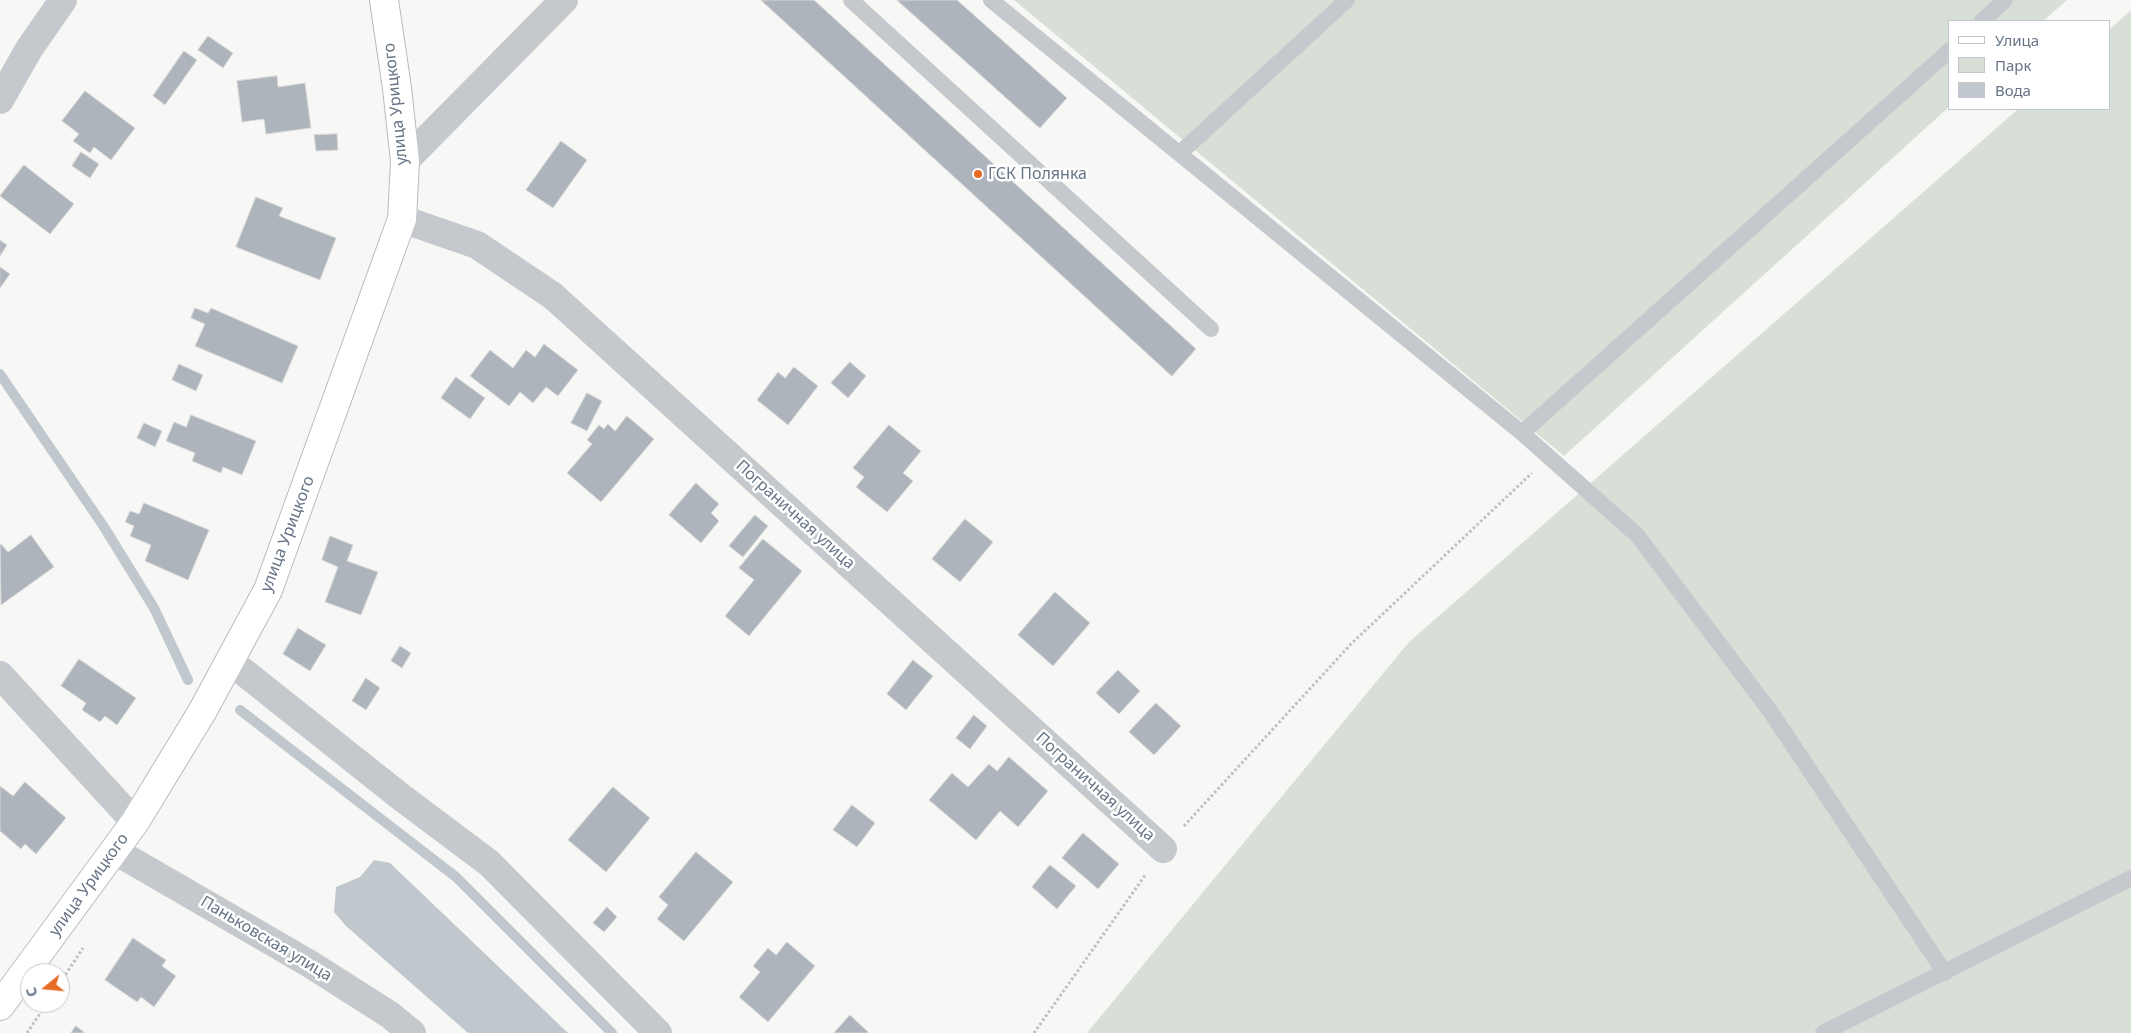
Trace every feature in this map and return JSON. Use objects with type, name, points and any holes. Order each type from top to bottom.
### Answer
[{"type":"main road","name":"улица Урицкого","points":[[0,1006],[135,822],[231,662],[268,590],[402,219],[404,162],[397,88],[384,0]]},
{"type":"street","points":[[0,100],[30,49],[63,0]]},
{"type":"street","points":[[404,162],[564,0]]},
{"type":"street","name":"Пограничная улица","points":[[402,219],[477,245],[553,296],[1163,849]]},
{"type":"street","points":[[231,662],[401,797],[488,863],[658,1033]]},
{"type":"street","points":[[0,675],[135,822]]},
{"type":"street","name":"Паньковская улица","points":[[115,850],[310,964],[390,1015],[412,1033]]},
{"type":"lane","points":[[851,0],[1211,329]]},
{"type":"lane","points":[[990,0],[1522,433],[1637,535],[1770,711],[1945,973]]},
{"type":"lane","points":[[1180,153],[1347,0]]},
{"type":"lane","points":[[1983,20],[2006,0]]},
{"type":"lane","points":[[1522,433],[1948,52]]},
{"type":"lane","points":[[1823,1033],[2131,878]]},
{"type":"path","points":[[1034,1033],[1163,849],[1351,644],[1549,456]]},
{"type":"path","points":[[27,1033],[40,1013]]},
{"type":"green space","points":[[1014,0],[2067,0],[2044,20],[1948,20],[1948,108],[1564,456]]},
{"type":"green space","points":[[2131,10],[2131,1033],[1087,1033],[1409,642],[2017,110],[2111,110],[2111,28]]},
{"type":"water","points":[[374,860],[390,863],[568,1033],[468,1033],[346,926],[334,912],[336,887],[360,877]]},
{"type":"building","name":"ГСК Полянка","points":[[761,0],[814,0],[1196,349],[1172,376]]},
{"type":"building","name":"ГСК Полянка","points":[[897,0],[957,0],[1067,98],[1040,128]]},
{"type":"building","points":[[208,36],[233,53],[223,68],[198,50]]},
{"type":"building","points":[[184,51],[197,60],[165,105],[153,96]]},
{"type":"building","points":[[277,76],[278,87],[305,83],[311,128],[266,134],[264,119],[242,122],[237,81]]},
{"type":"building","points":[[85,91],[135,128],[111,160],[94,147],[90,153],[73,141],[79,134],[62,121]]},
{"type":"building","points":[[337,134],[338,150],[316,151],[314,135]]},
{"type":"building","points":[[561,141],[587,160],[553,208],[526,190]]},
{"type":"building","points":[[81,152],[99,164],[90,178],[72,166]]},
{"type":"building","points":[[24,165],[74,204],[50,234],[0,196]]},
{"type":"building","points":[[256,197],[283,208],[279,216],[336,238],[320,280],[236,247]]},
{"type":"building","points":[[0,240],[7,245],[0,256]]},
{"type":"building","points":[[0,267],[10,274],[0,288]]},
{"type":"building","points":[[195,308],[208,313],[211,308],[298,346],[282,383],[195,346],[205,324],[191,318]]},
{"type":"building","points":[[544,344],[578,370],[558,396],[546,387],[533,403],[520,392],[509,406],[470,376],[490,350],[513,368],[526,350],[535,357]]},
{"type":"building","points":[[850,362],[866,376],[848,398],[831,383]]},
{"type":"building","points":[[179,364],[203,375],[196,391],[172,380]]},
{"type":"building","points":[[794,367],[818,386],[788,425],[757,400],[778,372],[785,378]]},
{"type":"building","points":[[456,377],[485,398],[470,419],[441,398]]},
{"type":"building","points":[[587,393],[602,401],[587,431],[571,423]]},
{"type":"building","points":[[191,415],[256,441],[242,475],[223,467],[221,473],[192,461],[195,453],[166,441],[174,422],[186,427]]},
{"type":"building","points":[[627,416],[654,439],[601,502],[567,473],[592,444],[587,440],[599,425],[604,429],[608,424],[615,431]]},
{"type":"building","points":[[144,423],[162,431],[155,447],[137,438]]},
{"type":"building","points":[[889,425],[921,451],[903,473],[913,481],[887,512],[856,487],[864,477],[853,468]]},
{"type":"building","points":[[696,483],[719,504],[711,513],[719,521],[701,543],[669,515]]},
{"type":"building","points":[[144,503],[209,530],[188,580],[145,561],[151,545],[130,536],[134,526],[125,522],[130,511],[139,514]]},
{"type":"building","points":[[755,515],[768,526],[743,557],[729,546]]},
{"type":"building","points":[[965,519],[993,542],[960,582],[932,559]]},
{"type":"building","points":[[31,535],[54,567],[1,605],[0,545],[8,552]]},
{"type":"building","points":[[330,536],[353,545],[347,561],[378,572],[361,615],[325,602],[338,567],[322,560]]},
{"type":"building","points":[[763,539],[802,571],[749,636],[725,616],[754,580],[739,568]]},
{"type":"building","points":[[1055,592],[1090,623],[1053,666],[1018,635]]},
{"type":"building","points":[[298,628],[326,645],[310,671],[283,654]]},
{"type":"building","points":[[400,646],[411,653],[402,668],[391,661]]},
{"type":"building","points":[[79,659],[136,698],[117,725],[105,716],[100,722],[82,710],[86,703],[61,686]]},
{"type":"building","points":[[913,660],[933,676],[906,710],[887,694]]},
{"type":"building","points":[[1118,670],[1140,691],[1119,714],[1096,693]]},
{"type":"building","points":[[366,678],[380,688],[366,710],[352,701]]},
{"type":"building","points":[[1156,703],[1181,726],[1154,755],[1129,732]]},
{"type":"building","points":[[974,715],[987,726],[970,749],[956,738]]},
{"type":"building","points":[[1009,757],[1048,791],[1018,827],[1000,811],[976,840],[929,800],[952,773],[968,787],[989,764],[997,771]]},
{"type":"building","points":[[25,782],[66,818],[36,854],[25,844],[21,849],[0,831],[0,786],[13,796]]},
{"type":"building","points":[[613,787],[650,818],[606,872],[568,840]]},
{"type":"building","points":[[852,805],[875,823],[857,847],[833,830]]},
{"type":"building","points":[[1083,833],[1119,864],[1098,889],[1062,858]]},
{"type":"building","points":[[696,852],[733,882],[684,941],[657,919],[668,905],[659,897]]},
{"type":"building","points":[[1050,865],[1076,886],[1057,909],[1032,887]]},
{"type":"building","points":[[607,907],[617,917],[604,932],[593,923]]},
{"type":"building","points":[[133,938],[166,960],[162,966],[176,976],[154,1007],[141,997],[137,1002],[105,980]]},
{"type":"building","points":[[787,942],[815,966],[768,1022],[739,997],[760,972],[753,966],[768,948],[776,955]]},
{"type":"building","points":[[850,1015],[869,1033],[834,1033]]},
{"type":"building","points":[[76,1026],[85,1033],[71,1033]]},
{"type":"waterway","points":[[0,374],[104,527],[154,608],[188,680]]},
{"type":"waterway","points":[[240,710],[456,877],[612,1033]]},
{"type":"place","name":"ГСК Полянка","points":[[978,174]]}]
